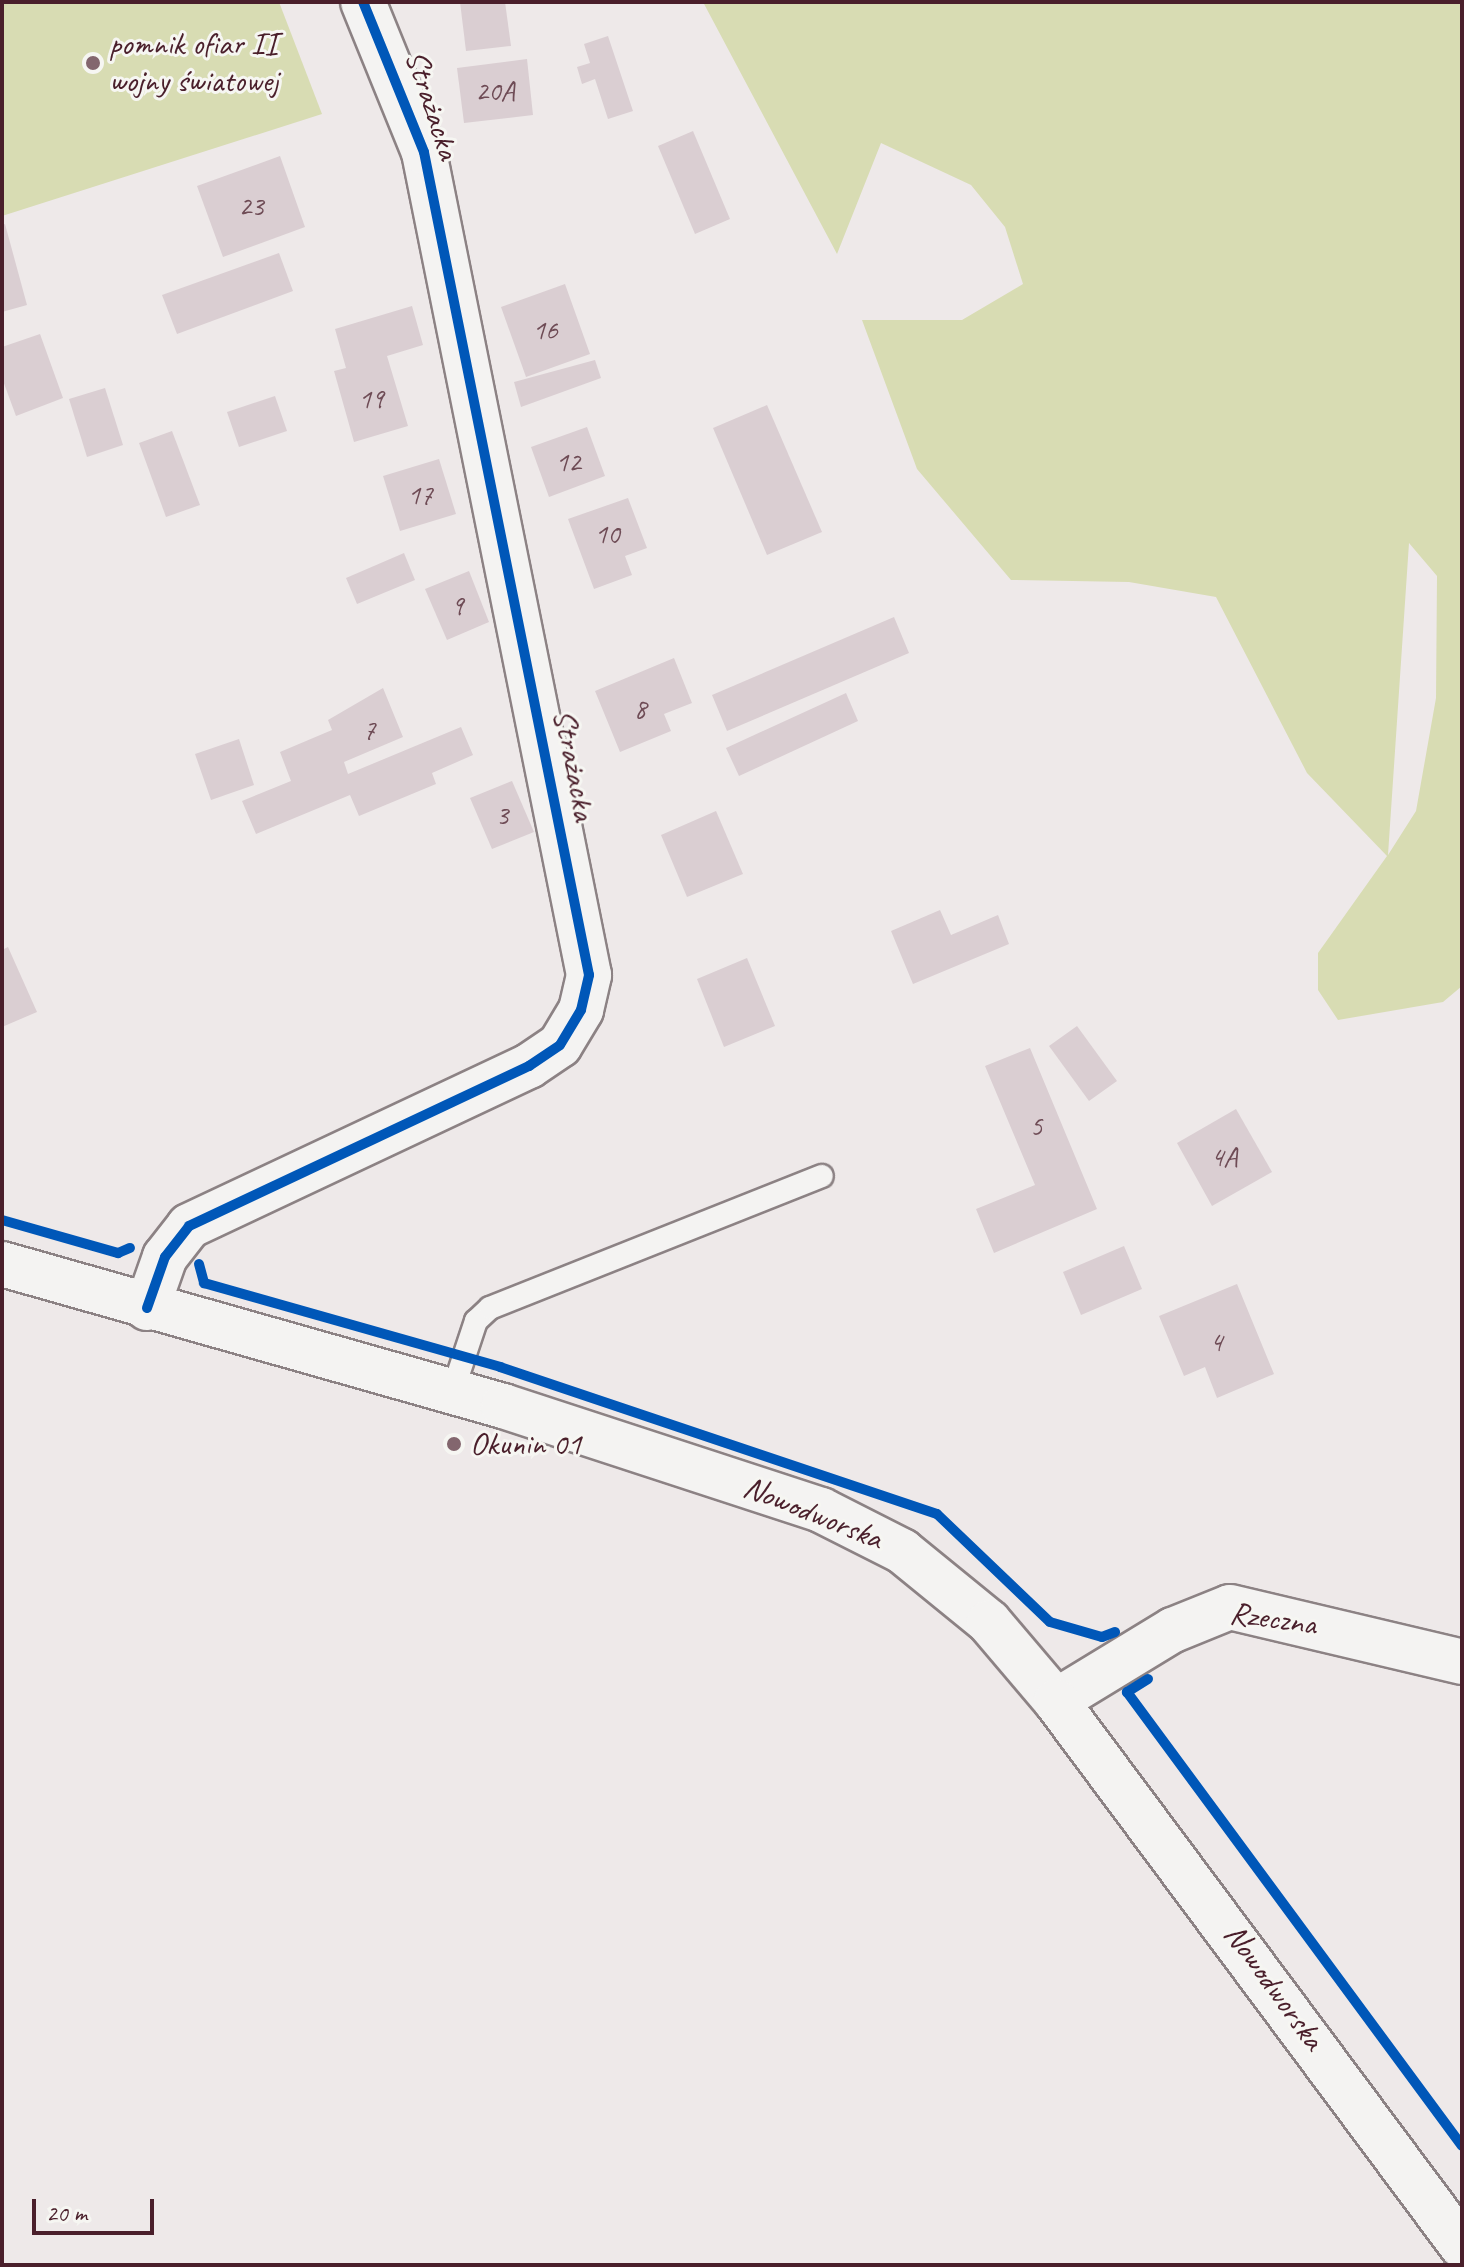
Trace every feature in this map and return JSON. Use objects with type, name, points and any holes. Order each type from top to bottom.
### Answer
[{"type":"street","name":"Strażacka","points":[[147,1308],[165,1257],[189,1226],[529,1066],[560,1045],[581,1010],[589,975],[424,152],[363,2]]},
{"type":"street","name":"Nowodworska","points":[[2,1264],[147,1308],[453,1390],[821,1510],[902,1551],[989,1622],[1056,1701],[1462,2246]]},
{"type":"street","name":"Rzeczna","points":[[1056,1701],[1173,1630],[1230,1607],[1277,1613],[1462,1662]]},
{"type":"lane","points":[[453,1390],[476,1321],[490,1308],[822,1176]]},
{"type":"green space","points":[[2,2],[279,2],[322,114],[2,216]]},
{"type":"green space","points":[[703,2],[1462,2],[1462,986],[1443,1002],[1338,1020],[1318,990],[1318,953],[1387,856],[1307,773],[1216,597],[1129,582],[1011,580],[917,469],[862,320],[962,320],[1023,284],[1005,227],[971,185],[881,143],[837,254]],"holes":[[[1409,543],[1437,576],[1436,698],[1416,811],[1388,855]]]},
{"type":"building","points":[[460,2],[505,2],[511,46],[466,51]]},
{"type":"building","points":[[608,36],[633,111],[608,119],[595,79],[582,84],[577,67],[590,63],[584,44]]},
{"type":"building","points":[[527,59],[533,115],[464,123],[457,68]]},
{"type":"building","points":[[693,131],[730,219],[695,234],[658,146]]},
{"type":"building","points":[[280,156],[305,227],[223,257],[197,186]]},
{"type":"building","points":[[5,224],[27,305],[2,312],[2,225]]},
{"type":"building","points":[[279,253],[293,291],[177,334],[162,295]]},
{"type":"building","points":[[565,284],[590,354],[526,377],[501,307]]},
{"type":"building","points":[[412,306],[423,345],[387,356],[408,426],[354,442],[334,371],[346,368],[335,329]]},
{"type":"building","points":[[40,334],[63,398],[16,416],[2,378],[2,347]]},
{"type":"building","points":[[595,360],[601,378],[521,407],[514,382]]},
{"type":"building","points":[[105,388],[123,445],[87,457],[69,399]]},
{"type":"building","points":[[275,396],[287,431],[239,447],[227,412]]},
{"type":"building","points":[[767,405],[822,532],[767,555],[713,428]]},
{"type":"building","points":[[587,427],[605,476],[549,497],[531,447]]},
{"type":"building","points":[[172,431],[200,505],[166,517],[139,443]]},
{"type":"building","points":[[439,459],[456,514],[400,531],[383,476]]},
{"type":"building","points":[[628,498],[647,548],[625,556],[632,575],[594,589],[568,519]]},
{"type":"building","points":[[404,553],[415,580],[357,604],[346,578]]},
{"type":"building","points":[[469,571],[489,622],[447,640],[425,589]]},
{"type":"building","points":[[894,617],[909,653],[727,731],[712,695]]},
{"type":"building","points":[[674,658],[692,703],[664,714],[671,731],[620,752],[595,691]]},
{"type":"building","points":[[383,688],[403,737],[344,762],[348,774],[461,727],[473,755],[432,773],[436,784],[359,816],[350,795],[256,834],[242,801],[291,781],[280,752],[332,730],[328,720]]},
{"type":"building","points":[[846,693],[858,721],[739,776],[726,748]]},
{"type":"building","points":[[239,739],[254,785],[211,800],[195,754]]},
{"type":"building","points":[[512,781],[534,832],[492,849],[470,798]]},
{"type":"building","points":[[716,811],[743,874],[687,897],[661,835]]},
{"type":"building","points":[[940,910],[951,935],[998,915],[1009,944],[913,984],[891,931]]},
{"type":"building","points":[[8,947],[37,1012],[2,1027],[2,950]]},
{"type":"building","points":[[747,958],[775,1026],[724,1047],[697,979]]},
{"type":"building","points":[[1077,1026],[1117,1081],[1089,1101],[1049,1046]]},
{"type":"building","points":[[1030,1048],[1097,1209],[994,1253],[976,1209],[1035,1185],[985,1066]]},
{"type":"building","points":[[1236,1109],[1272,1172],[1212,1206],[1177,1143]]},
{"type":"building","points":[[1124,1246],[1142,1289],[1081,1315],[1063,1272]]},
{"type":"building","points":[[1237,1284],[1274,1374],[1217,1398],[1205,1367],[1184,1376],[1159,1316]]},
{"type":"cycle path","points":[[147,1308],[165,1257],[189,1226],[529,1066],[560,1045],[581,1010],[589,975],[424,152],[363,2]]},
{"type":"cycle path","points":[[2,1220],[118,1253],[130,1248]]},
{"type":"cycle path","points":[[199,1264],[204,1283],[500,1367],[937,1514],[1050,1622],[1102,1637],[1115,1632]]},
{"type":"cycle path","points":[[1148,1679],[1127,1692],[1462,2146]]},
{"type":"place","name":"pomnik ofiar II wojny światowej","points":[[93,63]]},
{"type":"place","name":"Okunin 01","points":[[454,1444]]}]
